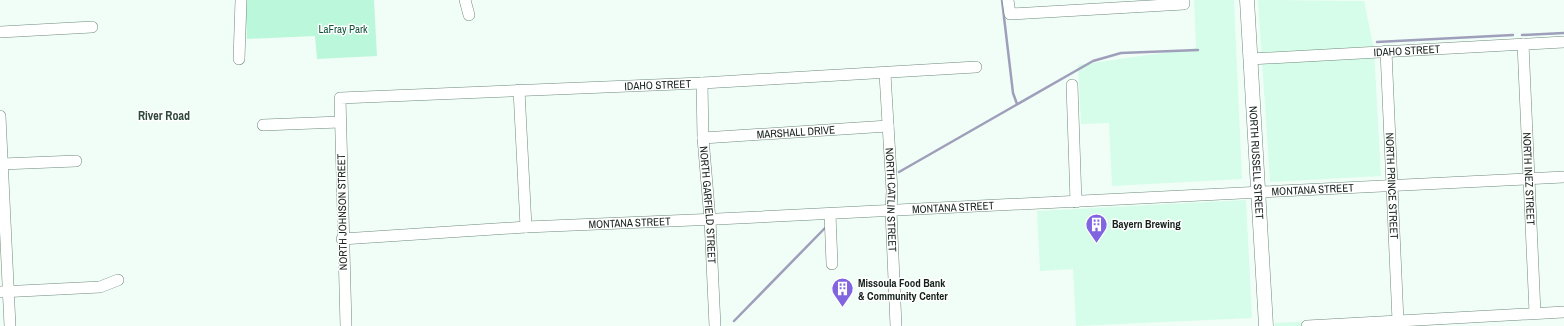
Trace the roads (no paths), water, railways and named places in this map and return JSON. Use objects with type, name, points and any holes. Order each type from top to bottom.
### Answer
[{"type":"main road","name":"NORTH RUSSELL STREET","points":[[1247,0],[1266,326]]},
{"type":"street","points":[[240,59],[241,0]]},
{"type":"street","points":[[465,0],[469,15]]},
{"type":"street","points":[[1008,0],[1010,14],[1184,2]]},
{"type":"street","points":[[0,32],[92,27]]},
{"type":"street","name":"IDAHO STREET","points":[[1250,59],[1564,42]]},
{"type":"street","name":"NORTH INEZ STREET","points":[[1523,44],[1535,313]]},
{"type":"street","name":"NORTH PRINCE STREET","points":[[1386,51],[1398,321]]},
{"type":"street","name":"IDAHO STREET","points":[[340,98],[702,83],[885,74],[976,67]]},
{"type":"street","name":"NORTH CATLIN STREET","points":[[885,74],[892,191],[891,211],[896,326]]},
{"type":"street","name":"NORTH GARFIELD STREET","points":[[702,83],[703,138],[710,220],[715,326]]},
{"type":"street","points":[[1072,85],[1076,202]]},
{"type":"street","points":[[519,90],[526,227]]},
{"type":"street","name":"NORTH JOHNSON STREET","points":[[340,98],[342,239],[346,326]]},
{"type":"street","points":[[0,116],[4,292],[10,326]]},
{"type":"street","points":[[263,125],[340,122]]},
{"type":"street","name":"MARSHALL DRIVE","points":[[703,138],[888,126]]},
{"type":"street","points":[[2,164],[76,161]]},
{"type":"street","name":"MONTANA STREET","points":[[342,239],[526,227],[710,220],[1076,202],[1258,191],[1564,177]]},
{"type":"street","points":[[830,214],[832,264]]},
{"type":"street","points":[[4,292],[100,288],[118,280]]},
{"type":"street","points":[[1307,326],[1564,312]]},
{"type":"waterway","points":[[1002,0],[1013,93],[1017,104]]},
{"type":"waterway","points":[[1522,35],[1564,33]]},
{"type":"waterway","points":[[1377,42],[1513,35]]},
{"type":"waterway","points":[[899,172],[1093,61],[1121,53],[1198,50]]},
{"type":"waterway","points":[[734,321],[825,228]]},
{"type":"place","name":"Bayern Brewing","points":[[1097,244]]},
{"type":"place","name":"Missoula Food Bank & Community Center","points":[[843,308]]},
{"type":"district","name":"River Road","points":[[164,116]]},
{"type":"park label","name":"LaFray Park","points":[[343,29]]}]
